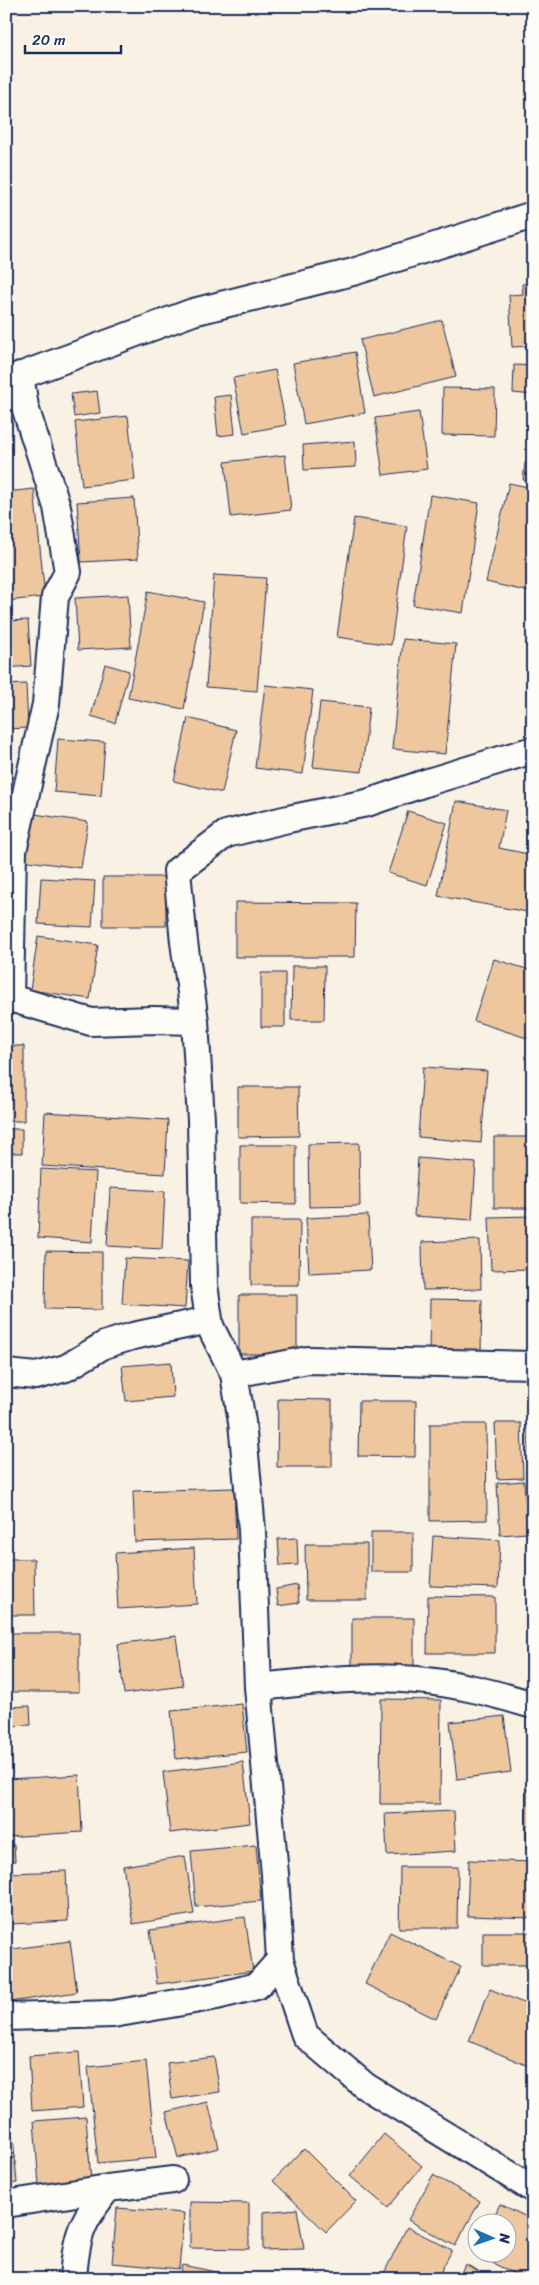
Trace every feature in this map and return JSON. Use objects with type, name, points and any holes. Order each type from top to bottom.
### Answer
[{"type":"street","points":[[195,1021],[91,1022],[10,998],[13,851],[46,704],[56,598],[68,572],[56,507],[25,407],[13,378],[193,312],[353,272],[533,215]]},
{"type":"street","points":[[533,750],[428,782],[368,804],[288,819],[226,834],[210,844],[177,871],[184,942],[195,1021],[200,1120],[203,1265],[210,1320],[220,1348],[234,1374],[242,1422],[252,1530],[258,1687],[275,1874],[280,1960],[305,2035],[365,2086],[533,2188]]},
{"type":"street","points":[[6,1373],[36,1376],[66,1368],[104,1345],[132,1336],[210,1320]]},
{"type":"street","points":[[234,1374],[308,1360],[533,1364]]},
{"type":"street","points":[[258,1687],[350,1678],[418,1680],[499,1695],[533,1705]]},
{"type":"street","points":[[6,2017],[113,2014],[217,1996],[257,1986],[280,1960]]},
{"type":"street","points":[[6,2204],[173,2180]]},
{"type":"street","points":[[73,2279],[75,2245],[82,2223],[108,2188]]},
{"type":"building","points":[[533,283],[533,346],[512,347],[509,295],[523,294],[522,284]]},
{"type":"building","points":[[442,320],[456,377],[374,397],[360,340]]},
{"type":"building","points":[[355,352],[365,413],[304,424],[293,363]]},
{"type":"building","points":[[514,365],[533,366],[533,395],[513,393]]},
{"type":"building","points":[[275,370],[286,425],[244,433],[233,378]]},
{"type":"building","points":[[443,388],[495,389],[494,436],[442,435]]},
{"type":"building","points":[[97,391],[100,413],[74,417],[71,394]]},
{"type":"building","points":[[231,395],[235,434],[218,436],[214,397]]},
{"type":"building","points":[[419,412],[427,469],[383,475],[375,418]]},
{"type":"building","points":[[128,416],[135,480],[82,486],[75,422]]},
{"type":"building","points":[[355,441],[356,467],[304,470],[303,445]]},
{"type":"building","points":[[285,455],[291,510],[231,517],[225,462]]},
{"type":"building","points":[[525,463],[533,463],[533,481],[523,480]]},
{"type":"building","points":[[509,483],[533,488],[533,581],[530,592],[486,582]]},
{"type":"building","points":[[34,489],[45,597],[6,601],[6,492]]},
{"type":"building","points":[[430,495],[479,503],[463,613],[413,605]]},
{"type":"building","points":[[134,498],[138,559],[81,562],[77,502]]},
{"type":"building","points":[[354,518],[407,526],[391,645],[337,637]]},
{"type":"building","points":[[214,575],[266,578],[257,691],[206,687]]},
{"type":"building","points":[[148,591],[204,602],[184,709],[128,698]]},
{"type":"building","points":[[128,595],[131,647],[78,650],[75,598]]},
{"type":"building","points":[[28,620],[31,666],[6,668],[6,621]]},
{"type":"building","points":[[403,639],[456,644],[445,754],[392,749]]},
{"type":"building","points":[[105,664],[129,671],[115,723],[91,716]]},
{"type":"building","points":[[26,684],[28,728],[6,729],[6,685]]},
{"type":"building","points":[[265,685],[313,690],[303,774],[255,768]]},
{"type":"building","points":[[320,702],[369,707],[362,772],[313,767]]},
{"type":"building","points":[[188,718],[236,730],[222,793],[174,781]]},
{"type":"building","points":[[58,739],[105,742],[101,796],[54,792]]},
{"type":"building","points":[[456,801],[506,810],[499,848],[533,855],[533,913],[438,896]]},
{"type":"building","points":[[408,811],[447,823],[427,885],[388,873]]},
{"type":"building","points":[[28,813],[88,822],[81,868],[21,860]]},
{"type":"building","points":[[103,877],[166,877],[166,926],[103,926]]},
{"type":"building","points":[[41,878],[95,881],[92,927],[38,924]]},
{"type":"building","points":[[235,902],[356,903],[355,957],[235,957]]},
{"type":"building","points":[[38,936],[98,945],[90,999],[30,990]]},
{"type":"building","points":[[494,959],[533,971],[533,1040],[474,1021]]},
{"type":"building","points":[[292,966],[325,966],[324,1020],[291,1020]]},
{"type":"building","points":[[261,973],[285,973],[285,1027],[261,1027]]},
{"type":"building","points":[[6,1046],[24,1046],[24,1121],[6,1121]]},
{"type":"building","points":[[423,1067],[487,1071],[481,1143],[418,1137]]},
{"type":"building","points":[[238,1087],[298,1087],[299,1136],[238,1137]]},
{"type":"building","points":[[45,1112],[168,1120],[165,1174],[42,1166]]},
{"type":"building","points":[[6,1129],[22,1129],[22,1153],[6,1153]]},
{"type":"building","points":[[494,1137],[533,1137],[533,1208],[494,1208]]},
{"type":"building","points":[[359,1143],[360,1206],[309,1207],[308,1144]]},
{"type":"building","points":[[240,1145],[296,1145],[296,1204],[240,1203]]},
{"type":"building","points":[[418,1158],[476,1163],[472,1220],[414,1216]]},
{"type":"building","points":[[41,1169],[96,1172],[92,1242],[38,1238]]},
{"type":"building","points":[[110,1188],[165,1191],[162,1249],[107,1246]]},
{"type":"building","points":[[368,1215],[371,1270],[309,1273],[306,1218]]},
{"type":"building","points":[[533,1216],[533,1269],[491,1270],[489,1217]]},
{"type":"building","points":[[251,1220],[300,1220],[299,1285],[251,1285]]},
{"type":"building","points":[[480,1240],[481,1289],[423,1290],[422,1242]]},
{"type":"building","points":[[46,1251],[102,1252],[102,1310],[45,1309]]},
{"type":"building","points":[[125,1258],[188,1261],[185,1308],[122,1304]]},
{"type":"building","points":[[239,1295],[297,1295],[297,1354],[239,1354]]},
{"type":"building","points":[[430,1299],[482,1300],[481,1352],[429,1352]]},
{"type":"building","points":[[171,1362],[173,1397],[126,1401],[122,1366]]},
{"type":"building","points":[[278,1399],[332,1400],[332,1467],[277,1467]]},
{"type":"building","points":[[359,1401],[416,1401],[415,1457],[358,1456]]},
{"type":"building","points":[[528,1421],[533,1421],[533,1537],[530,1537]]},
{"type":"building","points":[[495,1423],[521,1423],[523,1478],[497,1479]]},
{"type":"building","points":[[430,1424],[486,1424],[487,1520],[430,1521]]},
{"type":"building","points":[[524,1481],[527,1533],[500,1535],[497,1483]]},
{"type":"building","points":[[234,1488],[236,1539],[135,1542],[133,1491]]},
{"type":"building","points":[[371,1532],[413,1532],[413,1572],[371,1572]]},
{"type":"building","points":[[433,1536],[500,1540],[498,1588],[430,1586]]},
{"type":"building","points":[[297,1538],[298,1565],[280,1566],[278,1539]]},
{"type":"building","points":[[305,1544],[367,1544],[367,1600],[306,1600]]},
{"type":"building","points":[[194,1548],[197,1604],[118,1609],[115,1553]]},
{"type":"building","points":[[6,1559],[34,1559],[35,1615],[6,1615]]},
{"type":"building","points":[[297,1585],[299,1603],[278,1606],[276,1589]]},
{"type":"building","points":[[428,1596],[495,1597],[495,1653],[427,1653]]},
{"type":"building","points":[[352,1618],[414,1618],[414,1666],[352,1666]]},
{"type":"building","points":[[6,1633],[79,1633],[79,1692],[6,1692]]},
{"type":"building","points":[[176,1636],[183,1686],[124,1694],[118,1644]]},
{"type":"building","points":[[381,1699],[441,1700],[440,1804],[380,1804]]},
{"type":"building","points":[[242,1704],[247,1752],[176,1759],[171,1711]]},
{"type":"building","points":[[30,1706],[31,1725],[6,1726],[6,1707]]},
{"type":"building","points":[[504,1716],[511,1772],[457,1779],[450,1722]]},
{"type":"building","points":[[243,1762],[250,1823],[170,1833],[163,1772]]},
{"type":"building","points":[[79,1775],[82,1832],[6,1837],[6,1779]]},
{"type":"building","points":[[527,1789],[533,1789],[533,1849],[526,1849]]},
{"type":"building","points":[[454,1811],[456,1851],[387,1855],[385,1814]]},
{"type":"building","points":[[6,1845],[14,1845],[15,1861],[6,1861]]},
{"type":"building","points":[[256,1845],[261,1901],[196,1907],[191,1851]]},
{"type":"building","points":[[185,1856],[194,1914],[133,1924],[123,1866]]},
{"type":"building","points":[[469,1860],[533,1862],[533,1918],[467,1916]]},
{"type":"building","points":[[400,1867],[458,1867],[457,1928],[399,1928]]},
{"type":"building","points":[[66,1871],[68,1921],[12,1924],[10,1873]]},
{"type":"building","points":[[245,1917],[253,1971],[157,1984],[150,1930]]},
{"type":"building","points":[[390,1932],[461,1967],[436,2019],[365,1984]]},
{"type":"building","points":[[483,1932],[533,1932],[533,1965],[483,1965]]},
{"type":"building","points":[[70,1941],[77,1992],[10,2002],[6,1978],[6,1950]]},
{"type":"building","points":[[490,1989],[533,2007],[533,2068],[469,2041]]},
{"type":"building","points":[[79,2052],[83,2107],[32,2111],[29,2056]]},
{"type":"building","points":[[214,2057],[220,2092],[172,2099],[167,2063]]},
{"type":"building","points":[[146,2061],[156,2158],[98,2163],[88,2067]]},
{"type":"building","points":[[6,2100],[11,2126],[6,2126]]},
{"type":"building","points":[[208,2102],[219,2148],[178,2158],[166,2112]]},
{"type":"building","points":[[86,2117],[91,2181],[39,2185],[34,2121]]},
{"type":"building","points":[[384,2134],[422,2166],[388,2208],[350,2176]]},
{"type":"building","points":[[13,2136],[17,2183],[6,2184],[6,2137]]},
{"type":"building","points":[[304,2149],[356,2201],[326,2232],[273,2181]]},
{"type":"building","points":[[433,2175],[480,2201],[474,2212],[466,2212],[466,2226],[455,2246],[408,2220]]},
{"type":"building","points":[[190,2202],[249,2203],[249,2249],[190,2248]]},
{"type":"building","points":[[500,2204],[533,2220],[533,2279],[524,2279],[491,2262],[516,2262],[516,2212],[496,2212]]},
{"type":"building","points":[[117,2208],[184,2213],[179,2269],[112,2263]]},
{"type":"building","points":[[297,2209],[304,2249],[263,2250],[263,2212]]},
{"type":"building","points":[[407,2227],[452,2250],[437,2279],[381,2279]]},
{"type":"building","points":[[465,2264],[494,2279],[458,2279]]},
{"type":"building","points":[[182,2265],[246,2278],[246,2279],[179,2279]]},
{"type":"building","points":[[318,2274],[334,2279],[316,2279]]}]
